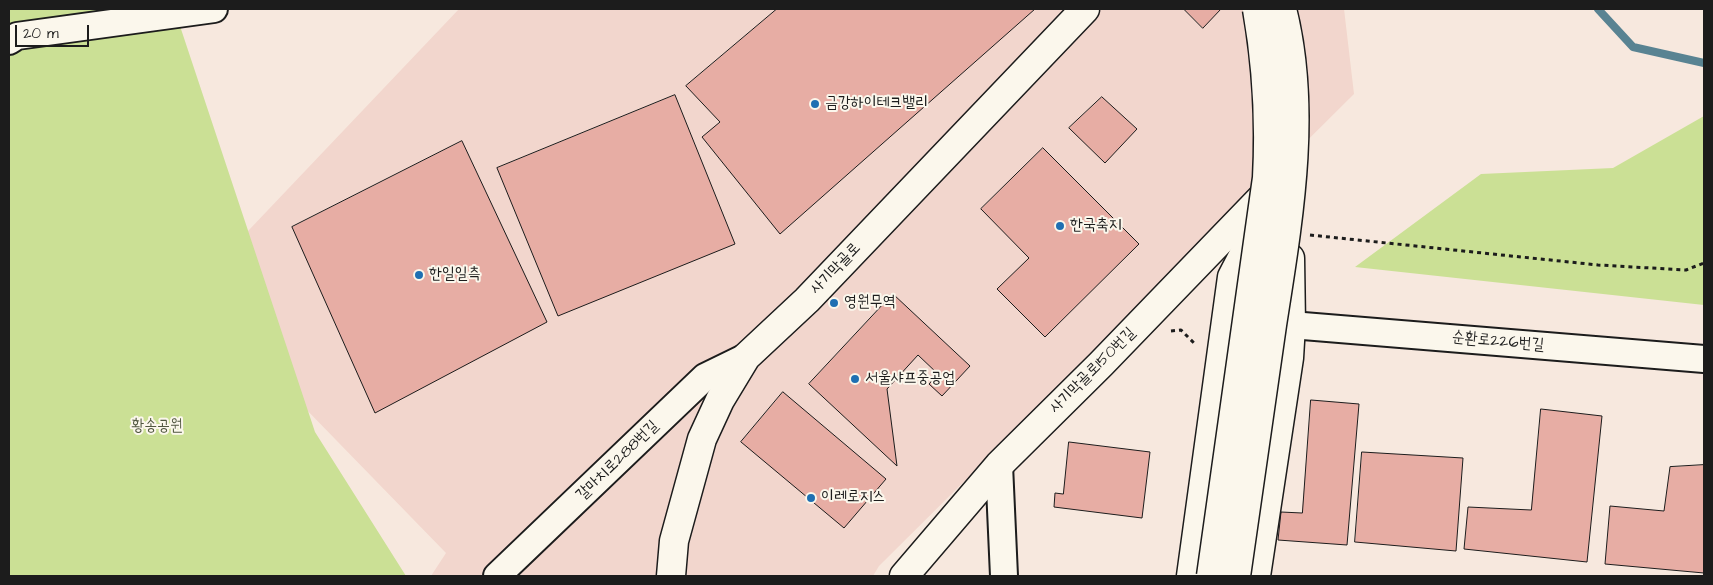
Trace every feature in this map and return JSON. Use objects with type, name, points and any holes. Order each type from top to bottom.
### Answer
[{"type":"main road","name":"사기막골로","points":[[671,576],[674,541],[702,439],[720,400],[746,356],[814,292],[1085,9]]},
{"type":"main road","points":[[1211,576],[1267,178],[1269,125],[1267,77],[1257,9]]},
{"type":"main road","points":[[1256,576],[1289,358],[1292,325],[1284,46],[1275,9]]},
{"type":"main road","points":[[1236,576],[1286,233],[1292,163],[1294,107],[1291,59],[1282,9]]},
{"type":"main road","points":[[1191,576],[1232,277],[1288,171]]},
{"type":"main road","name":"사기막골로150번길","points":[[904,576],[998,465],[1101,364],[1288,171]]},
{"type":"street","points":[[9,41],[17,36],[214,9]]},
{"type":"street","name":"순환로226번길","points":[[1292,325],[1704,359]]},
{"type":"street","name":"갈마치로288번길","points":[[497,576],[705,377],[746,356]]},
{"type":"street","points":[[998,465],[1004,576]]},
{"type":"path","points":[[1289,232],[1598,265],[1686,270],[1704,263]]},
{"type":"path","points":[[1161,331],[1181,330],[1199,349]]},
{"type":"shaded area","points":[[459,9],[1344,9],[1354,94],[879,566],[873,576],[431,576],[446,553],[191,291]]},
{"type":"green space","name":"황송공원","points":[[9,9],[200,9],[176,14],[315,432],[406,576],[9,576]]},
{"type":"green space","points":[[1704,116],[1704,305],[1355,267],[1481,174],[1613,168]]},
{"type":"building","name":"금강하이테크밸리","points":[[777,9],[1035,9],[780,234],[702,137],[720,122],[686,86]]},
{"type":"building","points":[[1184,9],[1221,9],[1203,28]]},
{"type":"building","points":[[675,95],[735,244],[558,316],[497,168]]},
{"type":"building","points":[[1102,97],[1137,129],[1105,163],[1069,128]]},
{"type":"building","name":"한일일측","points":[[462,141],[547,322],[375,413],[292,227]]},
{"type":"building","name":"한국축지","points":[[1043,148],[1139,244],[1045,337],[997,289],[1029,258],[981,209]]},
{"type":"building","name":"서울샤프중공업","points":[[893,294],[970,366],[942,396],[929,384],[938,374],[918,355],[887,389],[897,466],[809,384]]},
{"type":"building","points":[[783,392],[886,479],[844,528],[741,442]]},
{"type":"building","points":[[1311,400],[1359,404],[1347,545],[1278,540],[1281,512],[1302,513]]},
{"type":"building","points":[[1541,409],[1602,416],[1587,562],[1464,549],[1468,507],[1531,510]]},
{"type":"building","points":[[1069,442],[1150,452],[1142,518],[1054,507],[1055,493],[1063,494]]},
{"type":"building","points":[[1362,452],[1463,458],[1456,551],[1355,542]]},
{"type":"building","points":[[1704,465],[1704,573],[1605,564],[1610,506],[1664,511],[1670,467]]},
{"type":"waterway","points":[[1598,9],[1633,47],[1704,63]]},
{"type":"place","name":"금강하이테크밸리","points":[[815,104]]},
{"type":"place","name":"한국축지","points":[[1060,226]]},
{"type":"place","name":"한일일측","points":[[419,275]]},
{"type":"place","name":"영원무역","points":[[834,303]]},
{"type":"place","name":"서울샤프중공업","points":[[855,379]]},
{"type":"place","name":"이레로지스","points":[[811,498]]}]
